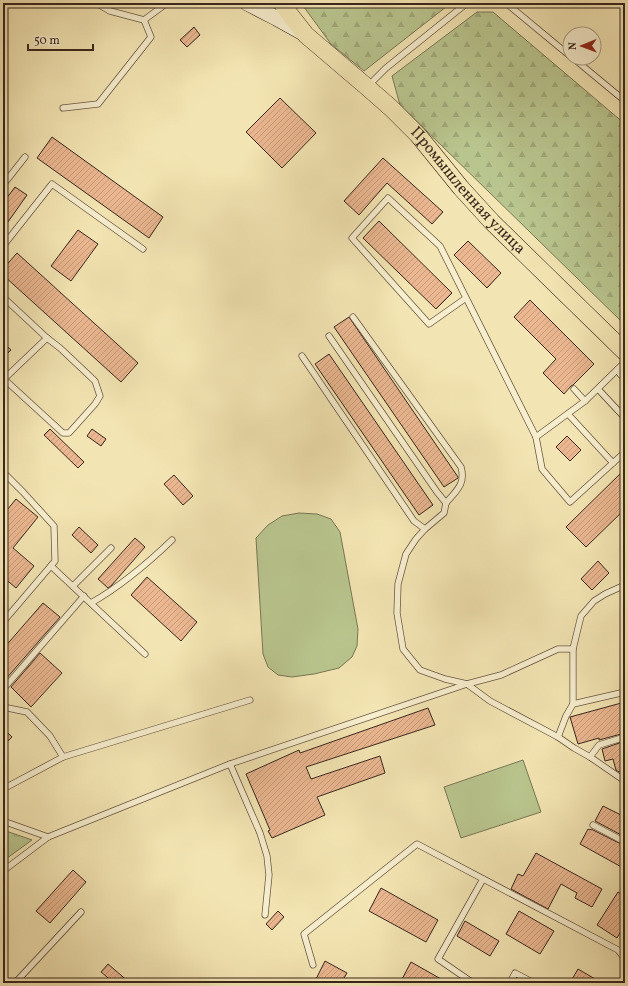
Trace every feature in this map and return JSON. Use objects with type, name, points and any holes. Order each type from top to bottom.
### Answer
[{"type":"main road","name":"Промышленная улица","points":[[282,3],[306,35],[391,108],[418,135],[461,188],[492,222],[625,352]]},
{"type":"street","points":[[247,3],[306,35]]},
{"type":"lane","points":[[96,3],[110,10],[144,20]]},
{"type":"lane","points":[[144,20],[167,3]]},
{"type":"lane","points":[[367,87],[386,68],[467,3]]},
{"type":"lane","points":[[506,3],[562,49]]},
{"type":"lane","points":[[63,108],[98,104],[151,37],[144,20]]},
{"type":"lane","points":[[583,66],[625,101]]},
{"type":"lane","points":[[3,185],[25,158]]},
{"type":"lane","points":[[3,246],[52,184],[143,249]]},
{"type":"lane","points":[[466,298],[429,324],[352,238],[388,198],[440,246],[536,437],[542,469],[570,502],[625,452]]},
{"type":"lane","points":[[3,297],[95,381],[100,396],[95,404],[69,433],[63,433],[3,380],[47,338]]},
{"type":"lane","points":[[353,317],[462,467],[462,484],[446,503],[444,513],[425,529],[406,554],[398,584],[397,613],[403,649],[420,670],[445,680],[467,684],[490,701],[558,737],[625,781]]},
{"type":"lane","points":[[329,336],[446,503]]},
{"type":"lane","points":[[302,356],[414,521],[425,529]]},
{"type":"lane","points":[[536,437],[585,401],[625,362]]},
{"type":"lane","points":[[620,374],[625,380]]},
{"type":"lane","points":[[574,389],[585,401]]},
{"type":"lane","points":[[598,389],[625,418]]},
{"type":"lane","points":[[568,414],[613,462]]},
{"type":"lane","points":[[3,472],[54,526],[56,562],[4,620]]},
{"type":"lane","points":[[91,603],[109,593],[150,561],[172,540]]},
{"type":"lane","points":[[73,586],[111,548]]},
{"type":"lane","points":[[52,566],[145,654]]},
{"type":"lane","points":[[558,737],[566,716],[574,704],[572,649],[581,616],[594,601],[604,594],[625,585]]},
{"type":"lane","points":[[3,687],[6,686],[84,596]]},
{"type":"lane","points":[[3,871],[48,837],[230,764],[467,684],[501,675],[558,650],[572,649]]},
{"type":"lane","points":[[574,704],[625,692]]},
{"type":"lane","points":[[3,789],[63,757],[250,700]]},
{"type":"lane","points":[[3,707],[27,712],[50,736],[63,757]]},
{"type":"lane","points":[[590,757],[599,745],[625,738]]},
{"type":"lane","points":[[230,764],[260,833],[267,856],[269,875],[264,915]]},
{"type":"lane","points":[[3,821],[48,837]]},
{"type":"lane","points":[[593,825],[625,842]]},
{"type":"lane","points":[[314,964],[304,934],[417,844],[618,950],[625,959]]},
{"type":"lane","points":[[473,983],[438,959],[483,879]]},
{"type":"lane","points":[[15,983],[81,912]]},
{"type":"lane","points":[[510,983],[515,973],[534,983]]},
{"type":"green space","points":[[301,3],[451,3],[364,71],[331,44]]},
{"type":"green space","points":[[477,12],[493,12],[625,124],[625,324],[400,105],[392,76]]},
{"type":"green space","points":[[299,513],[317,514],[331,519],[340,532],[358,629],[357,646],[352,657],[339,668],[292,677],[278,675],[268,667],[263,654],[256,538],[268,525],[282,516]]},
{"type":"green space","points":[[523,760],[541,812],[461,838],[444,787]]},
{"type":"green space","points":[[3,830],[32,840],[3,861]]},
{"type":"building","points":[[194,27],[200,35],[187,47],[180,40]]},
{"type":"building","points":[[280,98],[316,133],[282,168],[246,132]]},
{"type":"building","points":[[52,137],[163,217],[149,238],[37,158]]},
{"type":"building","points":[[383,158],[443,212],[432,224],[387,183],[359,215],[344,201]]},
{"type":"building","points":[[15,187],[27,195],[3,229],[3,203]]},
{"type":"building","points":[[379,221],[452,293],[436,309],[363,238]]},
{"type":"building","points":[[78,230],[98,244],[71,281],[51,266]]},
{"type":"building","points":[[468,241],[501,273],[487,288],[454,255]]},
{"type":"building","points":[[17,253],[138,363],[121,382],[3,275],[3,269]]},
{"type":"building","points":[[530,300],[594,364],[564,394],[543,373],[556,359],[514,317]]},
{"type":"building","points":[[349,317],[458,477],[444,487],[334,327]]},
{"type":"building","points":[[3,342],[11,350],[3,358]]},
{"type":"building","points":[[329,354],[433,505],[419,515],[315,364]]},
{"type":"building","points":[[50,429],[84,462],[78,468],[44,435]]},
{"type":"building","points":[[92,429],[106,439],[101,446],[87,436]]},
{"type":"building","points":[[567,436],[581,450],[570,461],[556,447]]},
{"type":"building","points":[[625,469],[625,509],[586,547],[566,527]]},
{"type":"building","points":[[174,475],[193,496],[183,505],[164,484]]},
{"type":"building","points":[[16,499],[38,517],[13,548],[34,566],[16,588],[3,577],[3,515]]},
{"type":"building","points":[[79,527],[98,545],[91,553],[72,535]]},
{"type":"building","points":[[135,538],[145,547],[108,588],[98,579]]},
{"type":"building","points":[[598,561],[609,573],[592,590],[581,579]]},
{"type":"building","points":[[147,577],[197,622],[181,641],[131,595]]},
{"type":"building","points":[[43,603],[60,617],[4,681],[3,649]]},
{"type":"building","points":[[40,653],[62,673],[31,707],[11,687]]},
{"type":"building","points":[[625,702],[625,733],[578,744],[570,717]]},
{"type":"building","points":[[428,708],[435,725],[306,767],[311,779],[380,756],[385,773],[317,797],[325,815],[272,838],[246,774],[299,750],[300,753]]},
{"type":"building","points":[[3,728],[12,737],[3,746]]},
{"type":"building","points":[[625,741],[625,770],[619,772],[616,770],[613,759],[605,761],[602,749]]},
{"type":"building","points":[[603,806],[625,817],[625,837],[595,821]]},
{"type":"building","points":[[588,829],[591,829],[625,846],[625,869],[580,844]]},
{"type":"building","points":[[536,853],[602,889],[592,907],[575,898],[577,893],[561,884],[548,909],[511,889],[518,874],[523,876]]},
{"type":"building","points":[[73,870],[86,882],[50,923],[36,911]]},
{"type":"building","points":[[381,888],[438,920],[426,942],[369,911]]},
{"type":"building","points":[[618,892],[625,896],[625,924],[617,938],[597,925]]},
{"type":"building","points":[[278,911],[284,917],[272,930],[266,924]]},
{"type":"building","points":[[519,911],[554,931],[540,954],[506,934]]},
{"type":"building","points":[[465,921],[499,941],[490,956],[457,936]]},
{"type":"building","points":[[325,961],[347,973],[341,983],[314,983]]},
{"type":"building","points":[[411,962],[448,983],[400,983]]},
{"type":"building","points":[[108,964],[130,983],[114,983],[101,972]]},
{"type":"building","points":[[578,969],[602,983],[570,983]]}]
